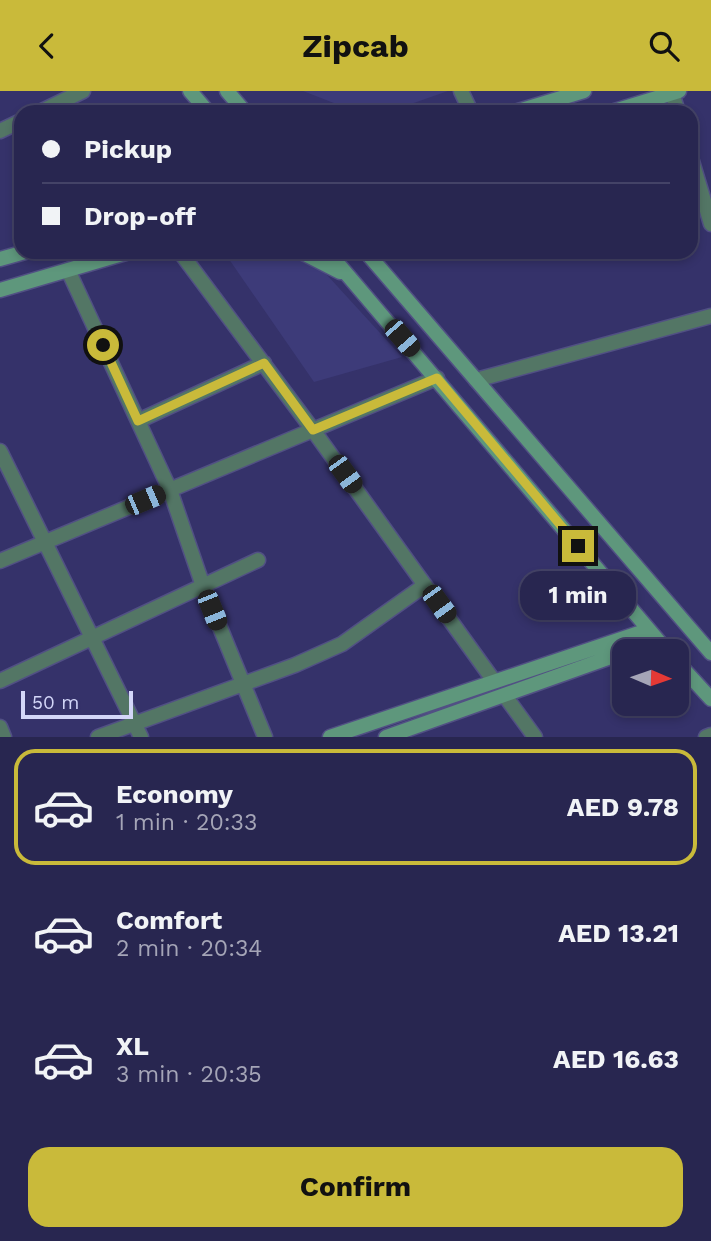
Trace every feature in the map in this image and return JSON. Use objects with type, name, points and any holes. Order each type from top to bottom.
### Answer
[{"type":"main road","points":[[190,91],[202,105]]},
{"type":"main road","points":[[227,91],[239,105]]},
{"type":"main road","points":[[530,105],[550,96],[584,91]]},
{"type":"main road","points":[[634,105],[676,92]]},
{"type":"main road","points":[[0,290],[105,259]]},
{"type":"main road","points":[[315,259],[350,277]]},
{"type":"main road","points":[[334,259],[656,639]]},
{"type":"main road","points":[[372,259],[709,647]]},
{"type":"main road","points":[[330,737],[494,681],[612,651]]},
{"type":"main road","points":[[389,736],[612,657]]},
{"type":"main road","points":[[690,676],[711,699]]},
{"type":"street","points":[[54,105],[83,91]]},
{"type":"street","points":[[698,180],[711,224]]},
{"type":"street","points":[[185,259],[264,363],[494,681]]},
{"type":"street","points":[[68,270],[170,490],[203,586],[265,737]]},
{"type":"street","points":[[477,380],[711,316]]},
{"type":"street","points":[[138,421],[264,363]]},
{"type":"street","points":[[0,561],[437,378]]},
{"type":"street","points":[[0,451],[137,730]]},
{"type":"street","points":[[0,681],[258,560]]},
{"type":"street","points":[[98,737],[137,730],[342,644],[425,585]]},
{"type":"street","points":[[505,696],[535,737]]},
{"type":"street","points":[[0,727],[4,737]]},
{"type":"street","points":[[706,737],[711,735]]},
{"type":"shaded area","points":[[303,91],[448,91],[408,105],[339,105]]},
{"type":"shaded area","points":[[229,259],[312,259],[402,357],[314,382]]},
{"type":"route","points":[[103,345],[138,421],[264,363],[313,430],[437,378],[578,546]]}]
